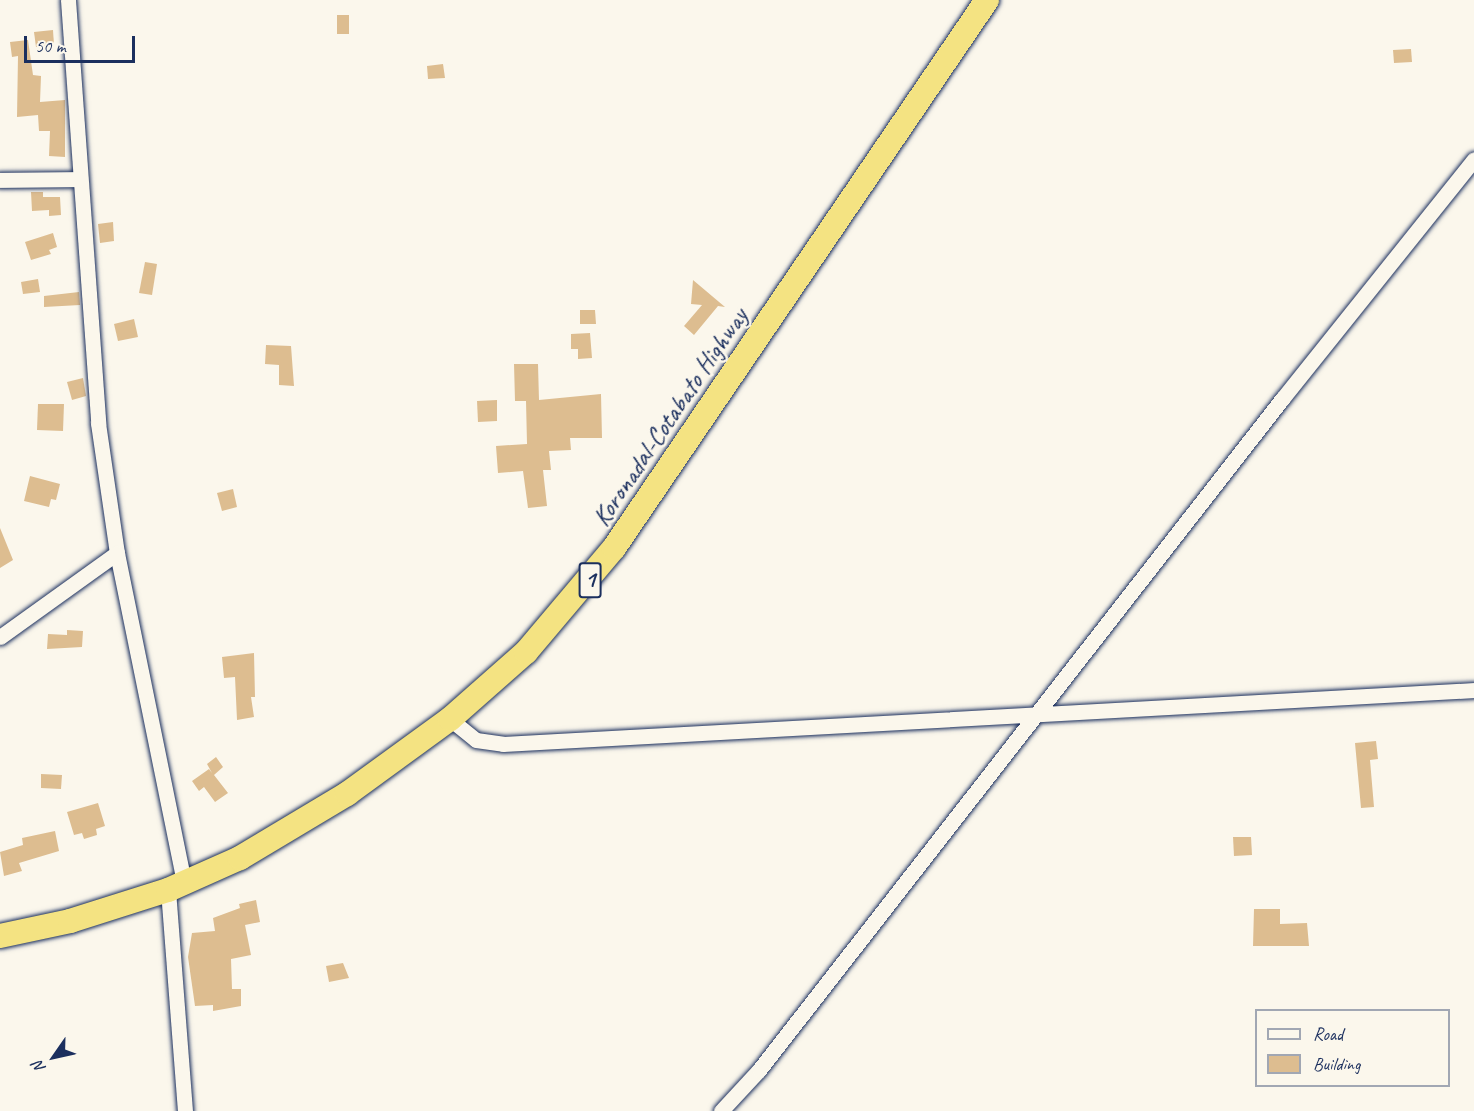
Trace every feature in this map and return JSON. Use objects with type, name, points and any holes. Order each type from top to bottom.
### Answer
[{"type":"highway","name":"Koronadal-Cotabato Highway","points":[[0,936],[70,921],[176,887],[300,824],[450,719],[526,652],[608,556],[987,0]]},
{"type":"street","points":[[68,0],[78,179],[96,412],[117,553],[176,887],[185,1111]]},
{"type":"street","points":[[721,1111],[759,1070],[1036,714],[1474,159]]},
{"type":"street","points":[[0,180],[78,179]]},
{"type":"street","points":[[0,637],[117,553]]},
{"type":"street","points":[[450,719],[476,740],[503,744],[1474,690]]},
{"type":"building","points":[[337,15],[349,15],[349,34],[337,34]]},
{"type":"building","points":[[53,30],[54,45],[36,47],[34,32]]},
{"type":"building","points":[[28,40],[33,75],[41,76],[40,102],[65,100],[65,157],[49,156],[50,131],[39,131],[38,115],[17,117],[18,56],[12,57],[10,42]]},
{"type":"building","points":[[1411,49],[1412,62],[1394,63],[1393,50]]},
{"type":"building","points":[[443,64],[445,78],[428,79],[427,66]]},
{"type":"building","points":[[31,192],[43,192],[43,197],[60,197],[61,215],[49,216],[49,210],[32,211]]},
{"type":"building","points":[[113,222],[114,241],[100,243],[98,224]]},
{"type":"building","points":[[53,233],[57,247],[49,250],[51,254],[31,260],[25,242]]},
{"type":"building","points":[[145,262],[157,264],[152,295],[139,293]]},
{"type":"building","points":[[38,279],[40,292],[23,294],[21,282]]},
{"type":"building","points":[[693,280],[725,307],[718,306],[694,335],[684,326],[702,305],[691,304]]},
{"type":"building","points":[[79,292],[80,305],[44,307],[44,296]]},
{"type":"building","points":[[580,310],[595,310],[596,324],[580,324]]},
{"type":"building","points":[[134,319],[138,337],[118,341],[114,324]]},
{"type":"building","points":[[590,333],[592,358],[578,359],[578,349],[571,349],[571,334]]},
{"type":"building","points":[[266,345],[291,346],[294,386],[279,385],[279,365],[265,364]]},
{"type":"building","points":[[514,364],[538,364],[539,400],[601,394],[602,438],[570,438],[571,450],[549,451],[551,470],[543,470],[547,506],[528,508],[523,471],[498,473],[496,446],[527,444],[526,401],[515,401]]},
{"type":"building","points":[[83,378],[86,396],[72,400],[67,382]]},
{"type":"building","points":[[497,400],[497,421],[478,422],[477,401]]},
{"type":"building","points":[[38,404],[64,404],[63,431],[37,430]]},
{"type":"building","points":[[30,476],[60,484],[56,500],[51,499],[49,507],[24,501]]},
{"type":"building","points":[[233,489],[237,507],[222,511],[217,493]]},
{"type":"building","points":[[0,528],[13,560],[0,568]]},
{"type":"building","points":[[67,630],[83,631],[82,647],[47,649],[48,634],[67,635]]},
{"type":"building","points":[[254,653],[255,697],[251,697],[254,717],[237,720],[235,677],[224,678],[222,657]]},
{"type":"building","points":[[1376,741],[1378,759],[1370,760],[1374,807],[1361,808],[1355,743]]},
{"type":"building","points":[[216,757],[223,767],[214,775],[228,793],[215,802],[204,787],[199,791],[192,781],[209,769],[212,773],[207,764]]},
{"type":"building","points":[[41,774],[62,775],[61,789],[41,788]]},
{"type":"building","points":[[98,803],[105,826],[96,829],[97,835],[84,839],[82,833],[74,835],[67,812]]},
{"type":"building","points":[[55,831],[59,851],[19,863],[22,871],[4,876],[0,852],[23,845],[22,838]]},
{"type":"building","points":[[1233,837],[1251,837],[1252,855],[1234,856]]},
{"type":"building","points":[[256,900],[260,922],[245,925],[251,955],[231,959],[232,989],[241,989],[241,1006],[213,1011],[213,1005],[195,1006],[188,957],[192,933],[215,931],[213,918],[240,908],[239,904]]},
{"type":"building","points":[[1254,909],[1280,909],[1280,924],[1307,923],[1309,946],[1253,946]]},
{"type":"building","points":[[343,963],[349,978],[329,982],[326,966]]}]
